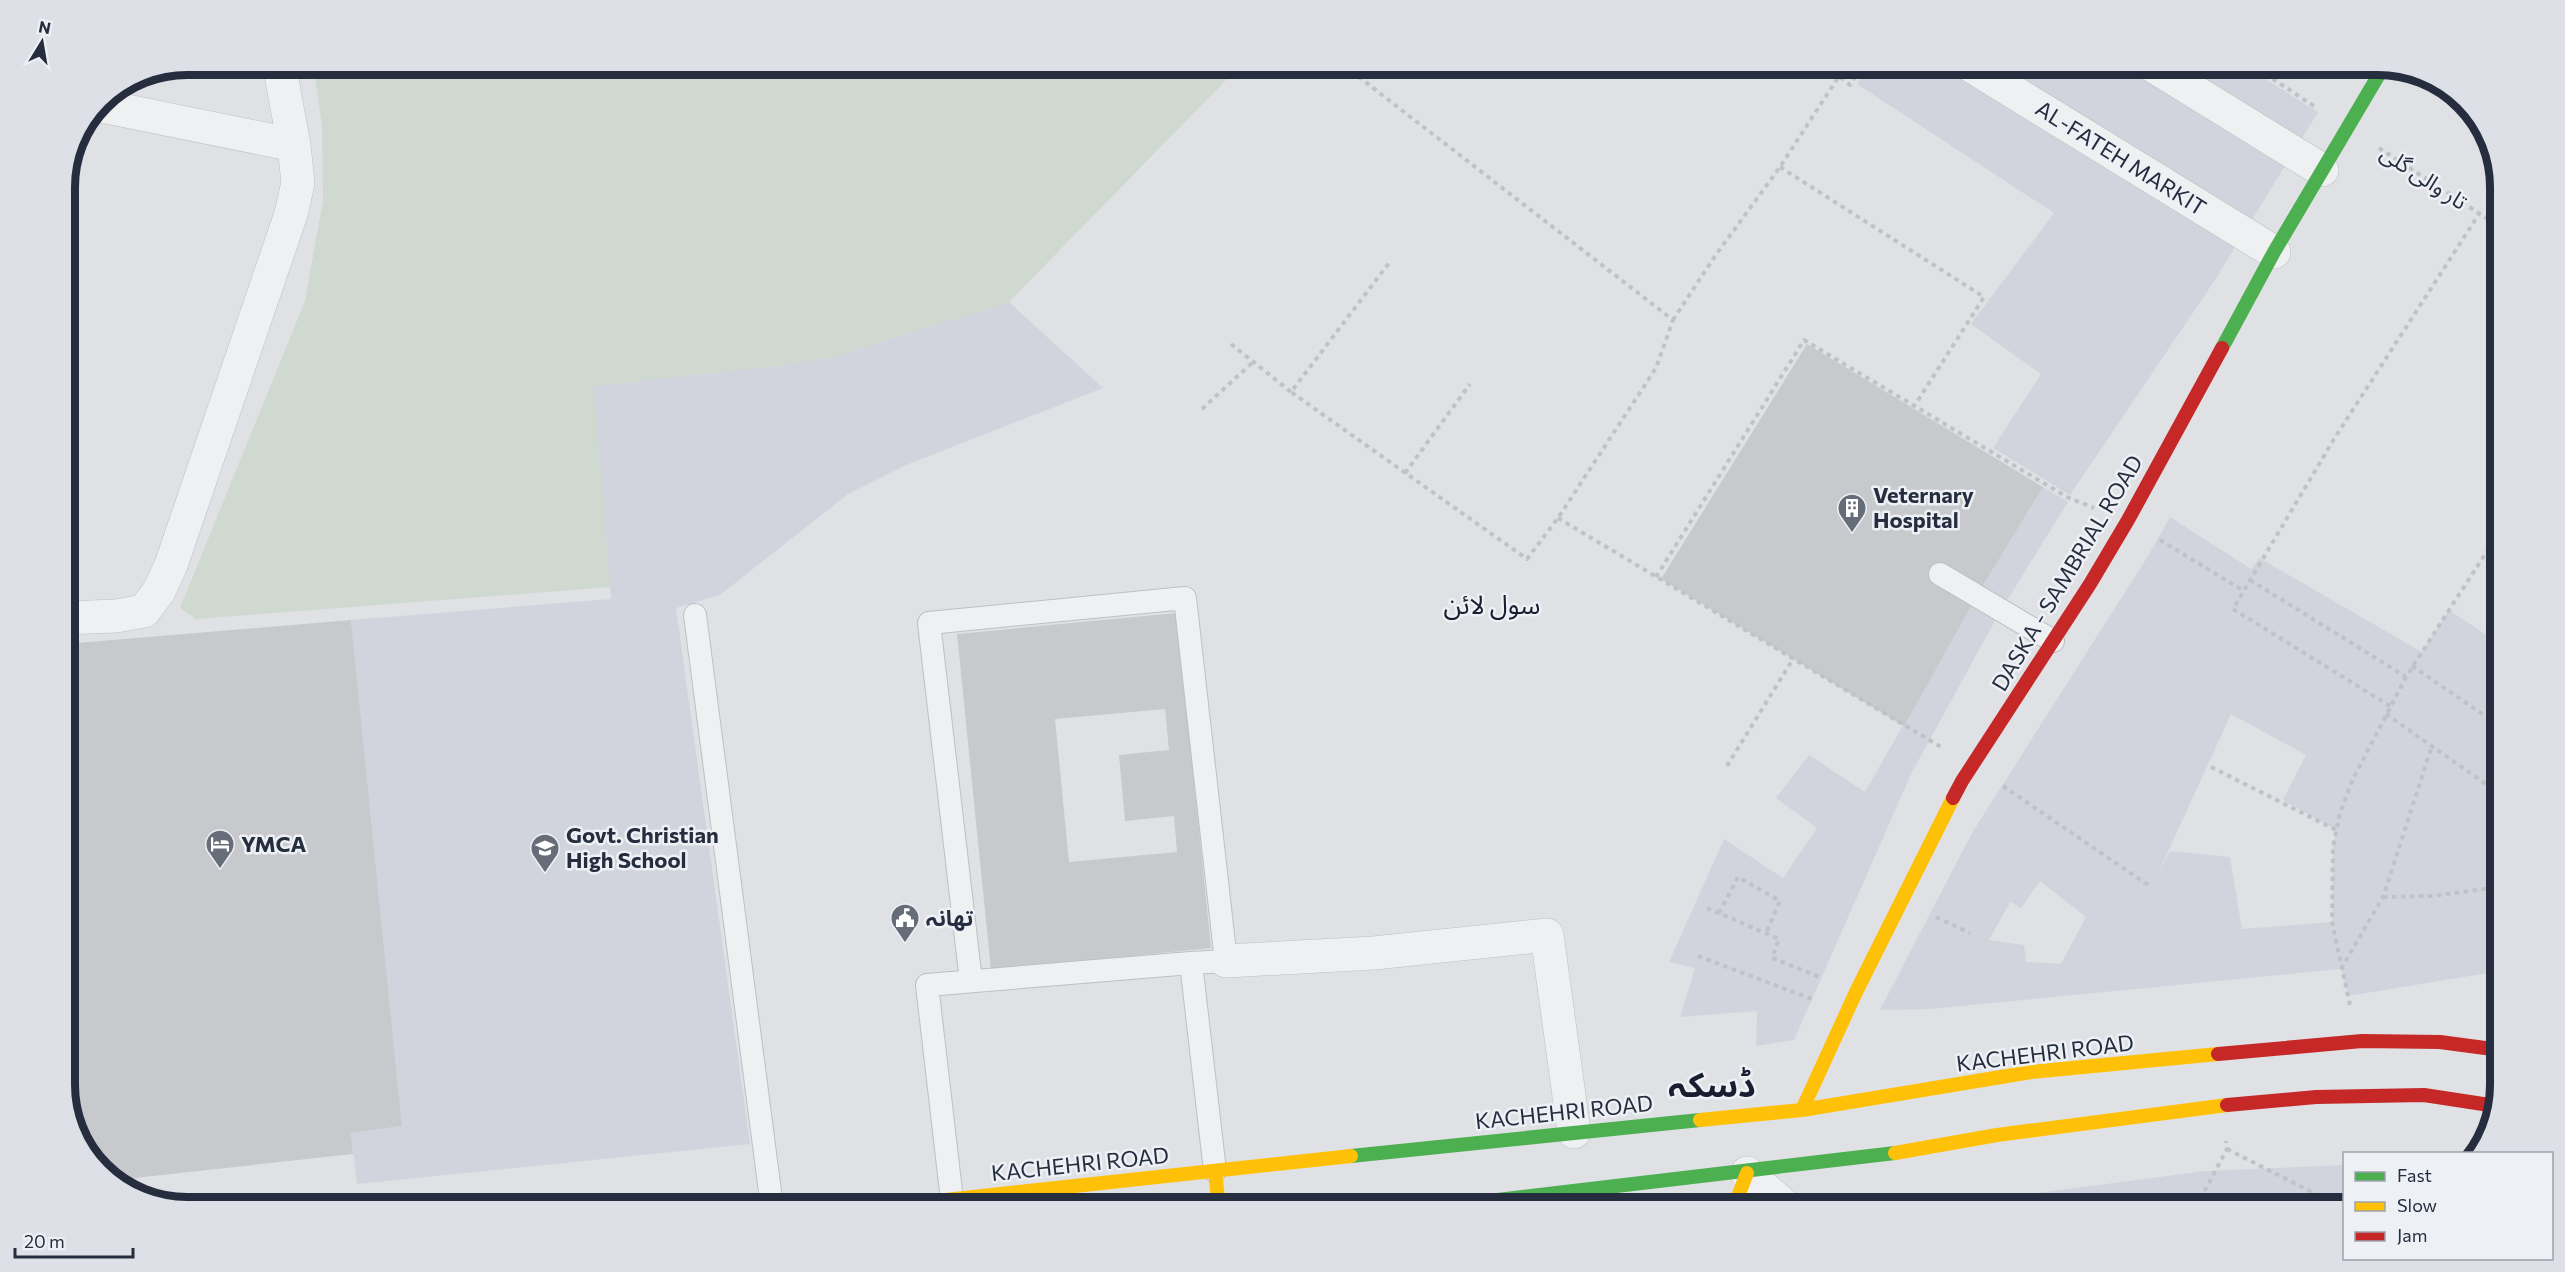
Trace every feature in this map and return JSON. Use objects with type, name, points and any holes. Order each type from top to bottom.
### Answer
[{"type":"main road","name":"DASKA - SAMBRIAL ROAD","points":[[1802,1110],[1856,992],[1962,781],[2128,520],[2274,252],[2379,75]]},
{"type":"main road","name":"KACHEHRI ROAD","points":[[979,1197],[1574,1132],[1802,1110],[2031,1072],[2356,1041],[2440,1042],[2490,1049]]},
{"type":"main road","points":[[1534,1197],[1876,1156],[1997,1135],[2189,1109],[2316,1097],[2424,1095],[2488,1105]]},
{"type":"main road","points":[[1215,1171],[1218,1197]]},
{"type":"main road","points":[[1738,1197],[1747,1173]]},
{"type":"street","points":[[75,618],[116,616],[144,611],[159,591],[171,565],[291,214],[298,183],[294,145],[281,75]]},
{"type":"street","name":"AL-FATEH MARKIT","points":[[1986,75],[2274,252]]},
{"type":"street","points":[[2168,75],[2322,170]]},
{"type":"street","points":[[109,107],[294,145]]},
{"type":"street","points":[[1226,962],[1374,952],[1547,934],[1574,1132]]},
{"type":"street","points":[[1747,1173],[1774,1197]]},
{"type":"lane","points":[[1940,574],[2053,641]]},
{"type":"lane","points":[[952,1197],[927,985],[1226,962],[1185,598],[929,624],[971,981]]},
{"type":"lane","points":[[695,615],[771,1197]]},
{"type":"lane","points":[[1191,963],[1215,1171]]},
{"type":"path","points":[[1356,75],[1673,320]]},
{"type":"path","points":[[1231,344],[1291,392],[1527,559],[1558,518],[1656,368],[1673,320],[1715,256],[1780,167],[1839,76],[1850,85],[1856,75]]},
{"type":"path","name":"تار والی گلی","points":[[2267,75],[2490,220]]},
{"type":"path","points":[[1780,167],[1984,297],[1915,405]]},
{"type":"path","points":[[2390,706],[2233,609],[2334,439],[2479,213]]},
{"type":"path","points":[[1291,392],[1389,263]]},
{"type":"path","points":[[1656,577],[1804,340],[2067,497],[2128,520],[2244,591]]},
{"type":"path","points":[[1202,409],[1253,362]]},
{"type":"path","points":[[1405,473],[1470,384]]},
{"type":"path","points":[[1558,518],[1973,765],[2148,885]]},
{"type":"path","points":[[2356,1041],[2332,922],[2332,847],[2336,830],[2353,779],[2390,706],[2412,666],[2490,546]]},
{"type":"path","points":[[2250,580],[2406,677]]},
{"type":"path","points":[[1727,766],[1793,659]]},
{"type":"path","points":[[2412,666],[2490,719]]},
{"type":"path","points":[[2386,714],[2490,787]]},
{"type":"path","points":[[2342,969],[2383,897],[2432,746]]},
{"type":"path","points":[[2211,767],[2336,830]]},
{"type":"path","points":[[1719,913],[1738,877],[1780,901],[1766,933]]},
{"type":"path","points":[[2383,897],[2431,896],[2490,887]]},
{"type":"path","points":[[1707,908],[1779,939],[1772,958],[1856,992]]},
{"type":"path","points":[[1698,956],[1847,1011]]},
{"type":"path","points":[[2202,1197],[2227,1149],[2222,1107]]},
{"type":"path","points":[[2227,1149],[2320,1197]]},
{"type":"shaded area","points":[[314,75],[1222,75],[1227,79],[1009,302],[832,357],[784,365],[594,386],[610,587],[196,619],[180,608],[305,301],[323,200],[322,125]]},
{"type":"shaded area","points":[[1863,75],[2259,75],[2318,112],[2215,280],[2070,495],[1993,448],[2041,374],[1971,324],[2054,213],[1857,84]]},
{"type":"shaded area","name":"Govt. Christian High School","points":[[1009,302],[1103,388],[906,465],[848,494],[720,595],[676,608],[750,1144],[357,1184],[351,1133],[402,1126],[351,620],[611,599],[593,386],[784,365],[832,357]]},
{"type":"shaded area","points":[[2043,487],[2068,502],[2006,602],[1982,587]]},
{"type":"shaded area","points":[[2170,517],[2251,569],[2259,558],[2422,652],[2449,610],[2490,637],[2490,973],[2348,996],[2341,969],[1930,1009],[1880,1010],[1972,833],[2148,556]],"holes":[[[2231,714],[2306,755],[2283,800],[2336,830],[2333,847],[2332,922],[2242,929],[2230,857],[2170,851],[2156,878]],[[2040,881],[2086,917],[2061,964],[2026,962],[2024,945],[1989,940],[2010,902],[2021,908]]]},
{"type":"shaded area","points":[[1972,605],[1996,619],[1912,772],[1794,1040],[1756,1046],[1757,1011],[1680,1017],[1695,968],[1669,962],[1724,839],[1783,878],[1817,828],[1776,798],[1809,755],[1865,792]]},
{"type":"shaded area","points":[[2343,1165],[2343,1197],[2006,1197],[2205,1171]]},
{"type":"building","name":"Veternary Hospital","points":[[1807,344],[2043,487],[1982,587],[1904,726],[1661,579]]},
{"type":"building","points":[[1177,613],[1211,948],[991,970],[957,634]],"holes":[[[1165,709],[1169,750],[1119,755],[1125,821],[1174,816],[1177,852],[1069,862],[1055,719]]]},
{"type":"building","name":"YMCA","points":[[351,620],[402,1126],[351,1133],[353,1154],[127,1179],[113,1169],[94,1147],[81,1121],[75,1092],[75,643]]},
{"type":"traffic: fast","points":[[2222,348],[2274,252],[2379,75]]},
{"type":"traffic: fast","points":[[1351,1156],[1700,1120]]},
{"type":"traffic: fast","points":[[1523,1197],[1895,1153]]},
{"type":"traffic: slow","points":[[1802,1110],[1856,992],[1953,798]]},
{"type":"traffic: slow","points":[[1700,1120],[1802,1110],[2031,1072],[2218,1054]]},
{"type":"traffic: slow","points":[[1895,1153],[1997,1135],[2227,1105]]},
{"type":"traffic: slow","points":[[973,1197],[1351,1156]]},
{"type":"traffic: slow","points":[[1215,1171],[1218,1197]]},
{"type":"traffic: slow","points":[[1738,1197],[1747,1173]]},
{"type":"traffic: jam","points":[[1953,798],[2090,584],[2128,520],[2222,348]]},
{"type":"traffic: jam","points":[[2218,1054],[2362,1041],[2440,1042],[2490,1049]]},
{"type":"traffic: jam","points":[[2227,1105],[2316,1097],[2424,1095],[2488,1105]]},
{"type":"place","name":"Veternary Hospital","points":[[1852,534]]},
{"type":"place","name":"YMCA","points":[[220,870]]},
{"type":"place","name":"Govt. Christian High School","points":[[545,874]]},
{"type":"place","name":"تھانہ","points":[[905,944]]},
{"type":"district","name":"سول لائن","points":[[1492,605]]},
{"type":"district","name":"ڈسکہ","points":[[1712,1085]]}]
